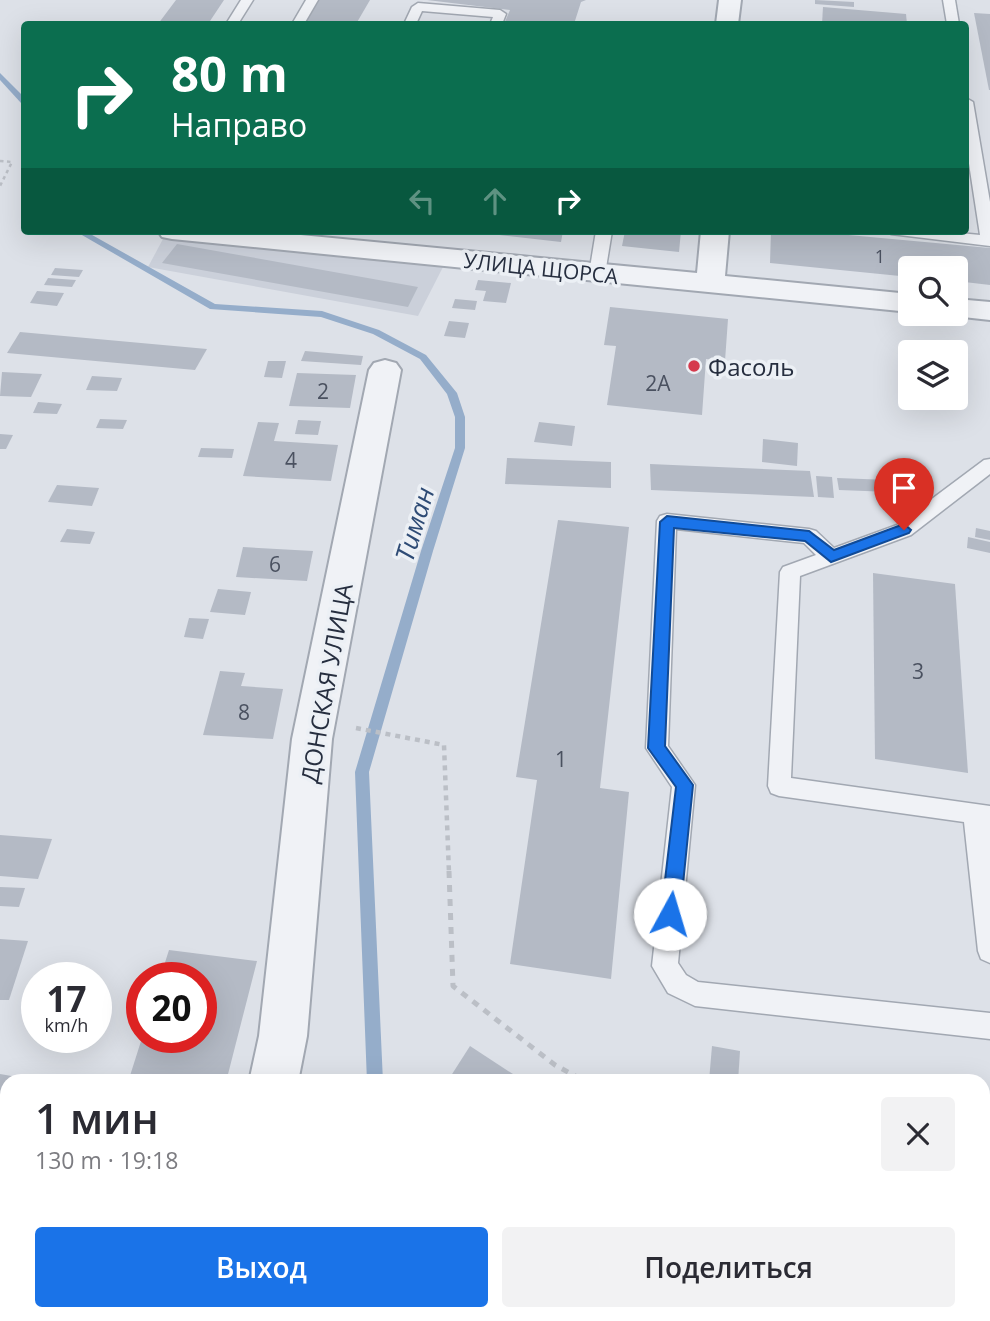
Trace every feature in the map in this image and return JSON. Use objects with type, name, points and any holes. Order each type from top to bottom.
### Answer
[{"type":"street","points":[[727,21],[730,0]]},
{"type":"street","name":"УЛИЦА ЩОРСА","points":[[212,235],[898,302]]},
{"type":"street","points":[[710,284],[715,235]]},
{"type":"street","points":[[968,309],[990,311]]},
{"type":"street","name":"ДОНСКАЯ УЛИЦА","points":[[275,1074],[283,1037],[312,739],[385,370]]},
{"type":"lane","points":[[234,21],[247,0]]},
{"type":"lane","points":[[300,21],[312,0]]},
{"type":"lane","points":[[949,0],[952,21]]},
{"type":"lane","points":[[411,21],[418,7],[500,14],[497,21]]},
{"type":"lane","points":[[934,235],[990,241],[969,119]]},
{"type":"lane","points":[[597,274],[603,235]]},
{"type":"lane","points":[[990,465],[904,530],[790,572],[779,786],[983,815],[990,951]]},
{"type":"lane","points":[[831,557],[809,536],[667,522],[657,748],[684,785],[665,966],[677,984],[695,994],[990,1026]]},
{"type":"path","points":[[0,161],[12,162],[0,186]]},
{"type":"path","points":[[312,739],[348,727],[444,745],[453,986],[555,1065],[571,1074]]},
{"type":"shaded area","points":[[163,239],[443,267],[418,316],[148,267]]},
{"type":"building","points":[[176,0],[224,0],[210,21],[160,21]]},
{"type":"building","points":[[318,0],[370,0],[358,21],[304,21]]},
{"type":"building","points":[[427,0],[586,0],[581,2],[575,21],[505,21],[510,10]]},
{"type":"building","points":[[815,0],[854,2],[854,7],[815,4]]},
{"type":"building","points":[[823,7],[906,14],[907,21],[822,21]]},
{"type":"building","points":[[974,13],[990,14],[990,90],[989,90]]},
{"type":"building","points":[[500,235],[562,235],[561,242]]},
{"type":"building","points":[[624,235],[681,235],[679,252],[622,246]]},
{"type":"building","points":[[771,235],[849,235],[990,248],[990,285],[968,282],[968,256],[898,256],[898,276],[770,263]]},
{"type":"building","points":[[177,244],[418,287],[408,307],[162,263]]},
{"type":"building","points":[[55,268],[83,270],[79,277],[51,275]]},
{"type":"building","points":[[48,278],[76,280],[72,287],[44,285]]},
{"type":"building","points":[[478,280],[511,283],[506,303],[483,301],[486,291],[475,290]]},
{"type":"building","points":[[37,291],[64,293],[57,306],[30,303]]},
{"type":"building","points":[[455,299],[477,301],[475,310],[452,308]]},
{"type":"building","points":[[610,307],[728,319],[725,361],[706,359],[702,415],[607,405],[616,346],[604,345]]},
{"type":"building","points":[[449,321],[469,323],[465,338],[444,336]]},
{"type":"building","points":[[20,332],[207,349],[195,370],[7,353]]},
{"type":"building","points":[[305,351],[363,356],[361,365],[301,361]]},
{"type":"building","points":[[268,361],[286,361],[282,378],[264,377]]},
{"type":"building","points":[[2,372],[42,374],[31,397],[0,396]]},
{"type":"building","points":[[297,373],[356,375],[350,408],[289,406]]},
{"type":"building","points":[[92,376],[122,378],[117,391],[86,390]]},
{"type":"building","points":[[38,402],[62,404],[57,414],[33,413]]},
{"type":"building","points":[[100,419],[127,420],[123,429],[96,428]]},
{"type":"building","points":[[298,420],[321,421],[318,435],[295,434]]},
{"type":"building","points":[[258,422],[279,423],[274,441],[338,445],[331,481],[243,476]]},
{"type":"building","points":[[539,422],[575,426],[572,446],[534,442]]},
{"type":"building","points":[[0,434],[13,435],[6,449],[0,449]]},
{"type":"building","points":[[763,439],[798,443],[797,466],[762,462]]},
{"type":"building","points":[[201,448],[234,449],[232,458],[198,457]]},
{"type":"building","points":[[507,458],[611,462],[611,488],[505,484]]},
{"type":"building","points":[[650,464],[810,471],[814,497],[651,490]]},
{"type":"building","points":[[893,474],[912,475],[917,500],[897,499]]},
{"type":"building","points":[[816,476],[832,477],[834,498],[818,497]]},
{"type":"building","points":[[837,478],[889,480],[891,492],[839,490]]},
{"type":"building","points":[[57,485],[99,488],[92,506],[48,502]]},
{"type":"building","points":[[558,520],[629,527],[600,788],[629,792],[611,979],[510,964],[537,780],[516,777]]},
{"type":"building","points":[[976,528],[990,531],[990,540],[975,537]]},
{"type":"building","points":[[67,529],[95,532],[90,544],[60,542]]},
{"type":"building","points":[[968,537],[990,542],[990,553],[967,548]]},
{"type":"building","points":[[243,547],[313,551],[307,581],[236,577]]},
{"type":"building","points":[[873,573],[955,584],[968,773],[875,759]]},
{"type":"building","points":[[218,589],[251,592],[245,615],[210,612]]},
{"type":"building","points":[[189,618],[209,619],[203,639],[184,637]]},
{"type":"building","points":[[220,671],[245,673],[241,686],[283,689],[273,739],[203,735]]},
{"type":"building","points":[[0,835],[52,839],[38,879],[0,876]]},
{"type":"building","points":[[0,887],[25,888],[19,907],[0,906]]},
{"type":"building","points":[[0,939],[28,941],[9,1000],[0,1000]]},
{"type":"building","points":[[169,950],[257,961],[228,1074],[131,1074],[137,1053],[217,1053],[217,962],[165,962]]},
{"type":"building","points":[[470,1046],[513,1074],[452,1074]]},
{"type":"building","points":[[712,1046],[740,1051],[739,1074],[710,1074]]},
{"type":"waterway","name":"Тиман","points":[[0,75],[21,98]]},
{"type":"waterway","name":"Тиман","points":[[86,235],[213,307],[322,314],[376,332],[423,357],[452,393],[460,417],[460,448],[362,772],[375,1074]]},
{"type":"place","name":"Фасоль","points":[[694,366]]},
{"type":"route","points":[[670,914],[684,785],[657,748],[667,522],[809,536],[831,557],[904,530]]}]
